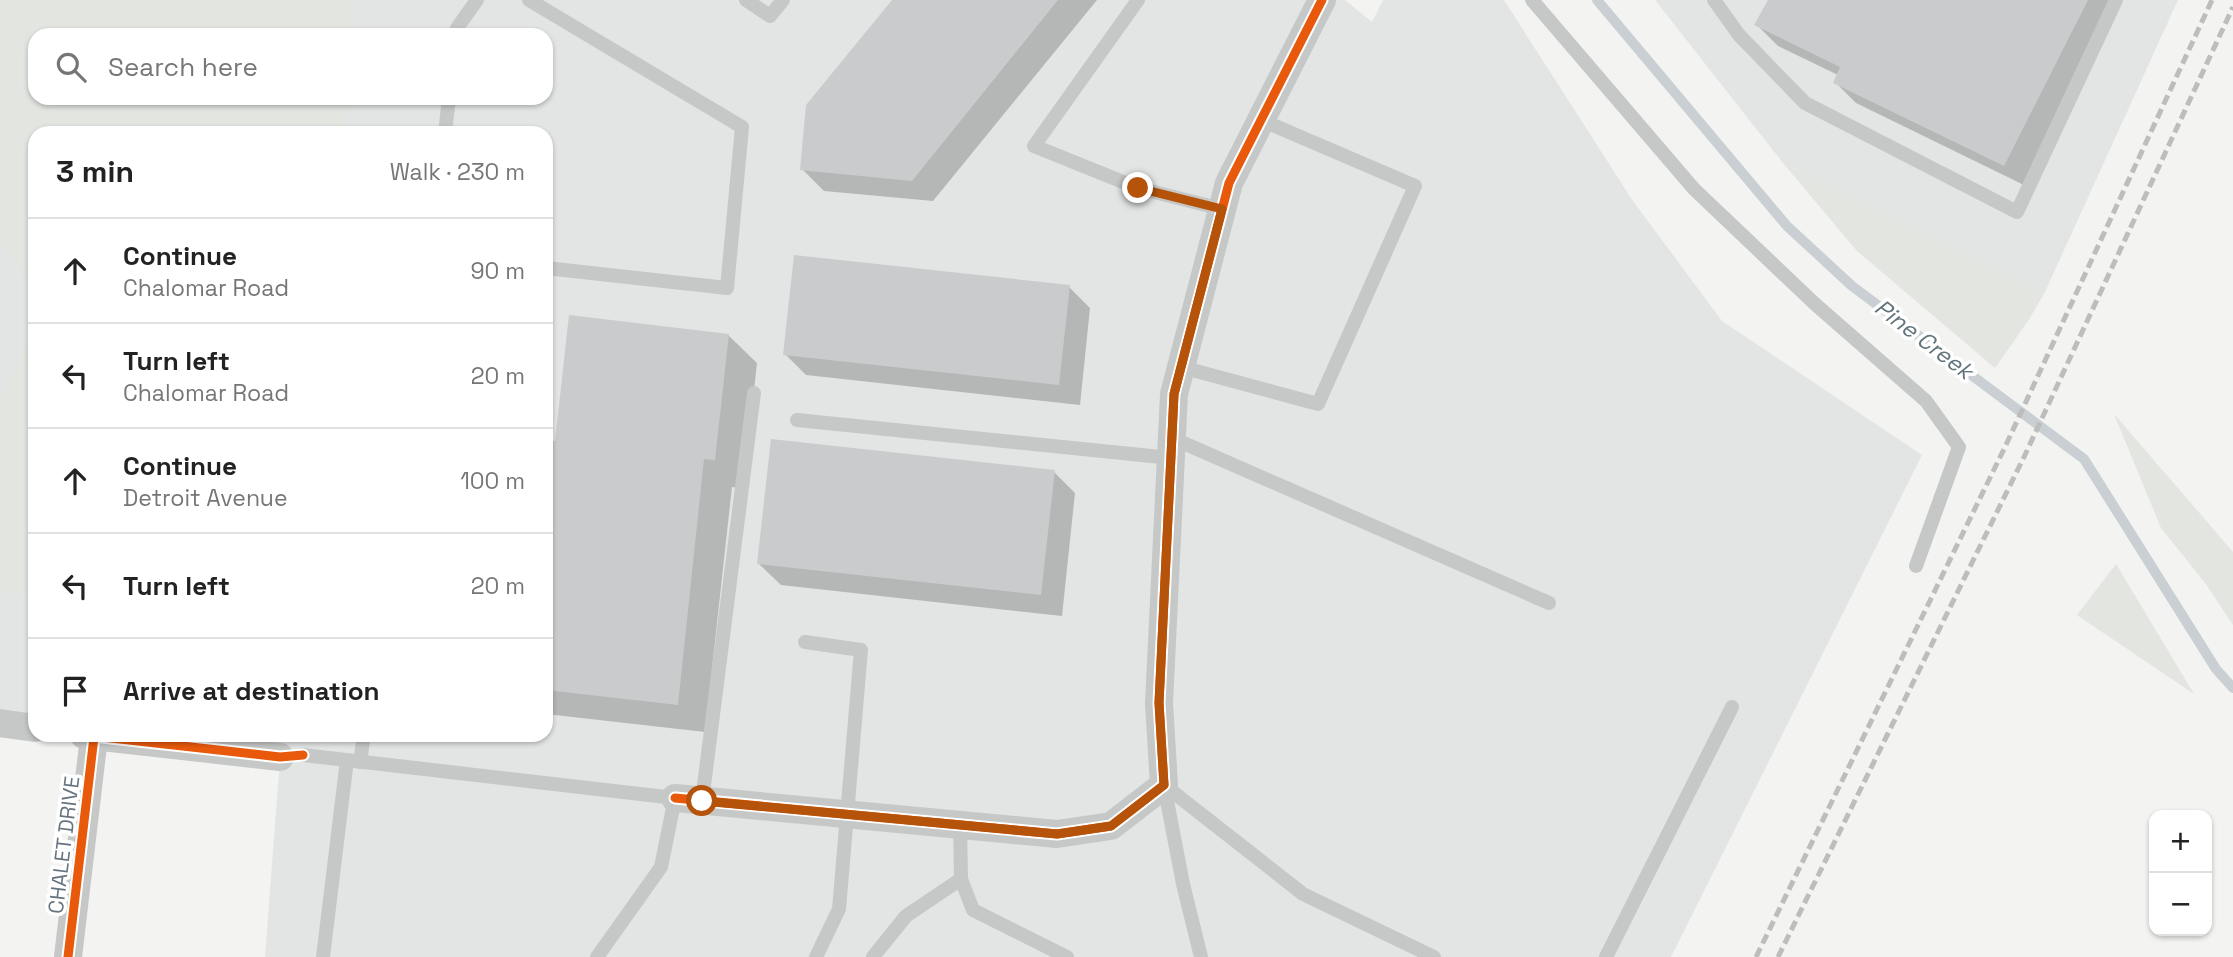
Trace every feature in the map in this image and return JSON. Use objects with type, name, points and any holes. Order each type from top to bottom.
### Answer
[{"type":"street","points":[[674,799],[1057,834],[1111,826],[1164,785],[1159,703],[1174,394],[1229,183],[1322,0]]},
{"type":"street","points":[[0,723],[28,727]]},
{"type":"street","name":"CHALET DRIVE","points":[[68,957],[88,742]]},
{"type":"street","points":[[150,742],[291,756]]},
{"type":"lane","points":[[457,28],[477,0]]},
{"type":"lane","points":[[529,0],[742,127],[727,289],[553,269]]},
{"type":"lane","points":[[746,0],[770,16],[783,0]]},
{"type":"lane","points":[[1138,0],[1034,145],[1138,188],[1222,209]]},
{"type":"lane","points":[[1532,0],[1694,189],[1815,304],[1926,401],[1959,447],[1916,566]]},
{"type":"lane","points":[[1714,0],[1739,35],[1805,103],[2017,212],[2116,0]]},
{"type":"lane","points":[[446,126],[448,105]]},
{"type":"lane","points":[[1181,367],[1318,404],[1415,186],[1261,120]]},
{"type":"lane","points":[[702,801],[754,393]]},
{"type":"lane","points":[[797,420],[1172,448],[1549,603]]},
{"type":"lane","points":[[804,642],[861,650],[839,909],[816,957]]},
{"type":"lane","points":[[1606,957],[1732,707]]},
{"type":"lane","points":[[323,957],[354,761],[361,742]]},
{"type":"lane","points":[[291,756],[674,799],[661,867],[597,957]]},
{"type":"lane","points":[[1164,785],[1183,884],[1201,957]]},
{"type":"lane","points":[[1164,785],[1303,894],[1434,957]]},
{"type":"lane","points":[[960,825],[961,879],[974,909],[1067,957]]},
{"type":"lane","points":[[873,957],[906,916],[961,879]]},
{"type":"shaded area","points":[[0,0],[1345,0],[1372,22],[1383,0],[1504,0],[1633,201],[1722,321],[1922,455],[1671,957],[265,957],[280,758],[144,742],[553,742],[553,126],[28,126],[28,727],[0,723]]},
{"type":"shaded area","points":[[0,0],[356,2],[354,28],[28,28],[28,105],[347,105],[346,126],[28,126],[28,277],[0,247]]},
{"type":"shaded area","points":[[1655,0],[2178,0],[2045,292],[1783,163]]},
{"type":"shaded area","points":[[1783,163],[2045,292],[1995,368],[1857,251]]},
{"type":"shaded area","points":[[28,342],[28,595],[0,591],[0,401]]},
{"type":"shaded area","points":[[2114,414],[2233,552],[2233,625],[2206,584],[2161,528]]},
{"type":"shaded area","points":[[2116,564],[2194,694],[2077,615]]},
{"type":"building","points":[[892,0],[1058,0],[912,181],[800,170],[806,105]]},
{"type":"building","points":[[1768,0],[2088,0],[2004,166],[1833,83],[1840,67],[1754,25]]},
{"type":"building","points":[[794,255],[1070,285],[1059,385],[783,355]]},
{"type":"building","points":[[569,315],[729,334],[715,460],[704,459],[678,705],[553,691],[555,441]]},
{"type":"building","points":[[771,439],[1055,470],[1041,595],[757,564]]},
{"type":"waterway","name":"Pine Creek","points":[[1597,0],[1787,226],[1852,286],[2084,459],[2216,669],[2233,688]]},
{"type":"railway","points":[[1756,957],[2005,447],[2212,0]]},
{"type":"railway","points":[[1778,957],[2024,457],[2233,7]]},
{"type":"cycle path","points":[[675,798],[1057,834],[1111,826],[1164,785],[1159,703],[1174,394],[1229,183],[1322,0]]},
{"type":"cycle path","points":[[68,957],[93,742]]},
{"type":"cycle path","points":[[146,742],[280,757],[303,755]]},
{"type":"route","points":[[702,801],[1057,834],[1111,826],[1164,785],[1159,703],[1174,394],[1222,209],[1138,188]]}]
